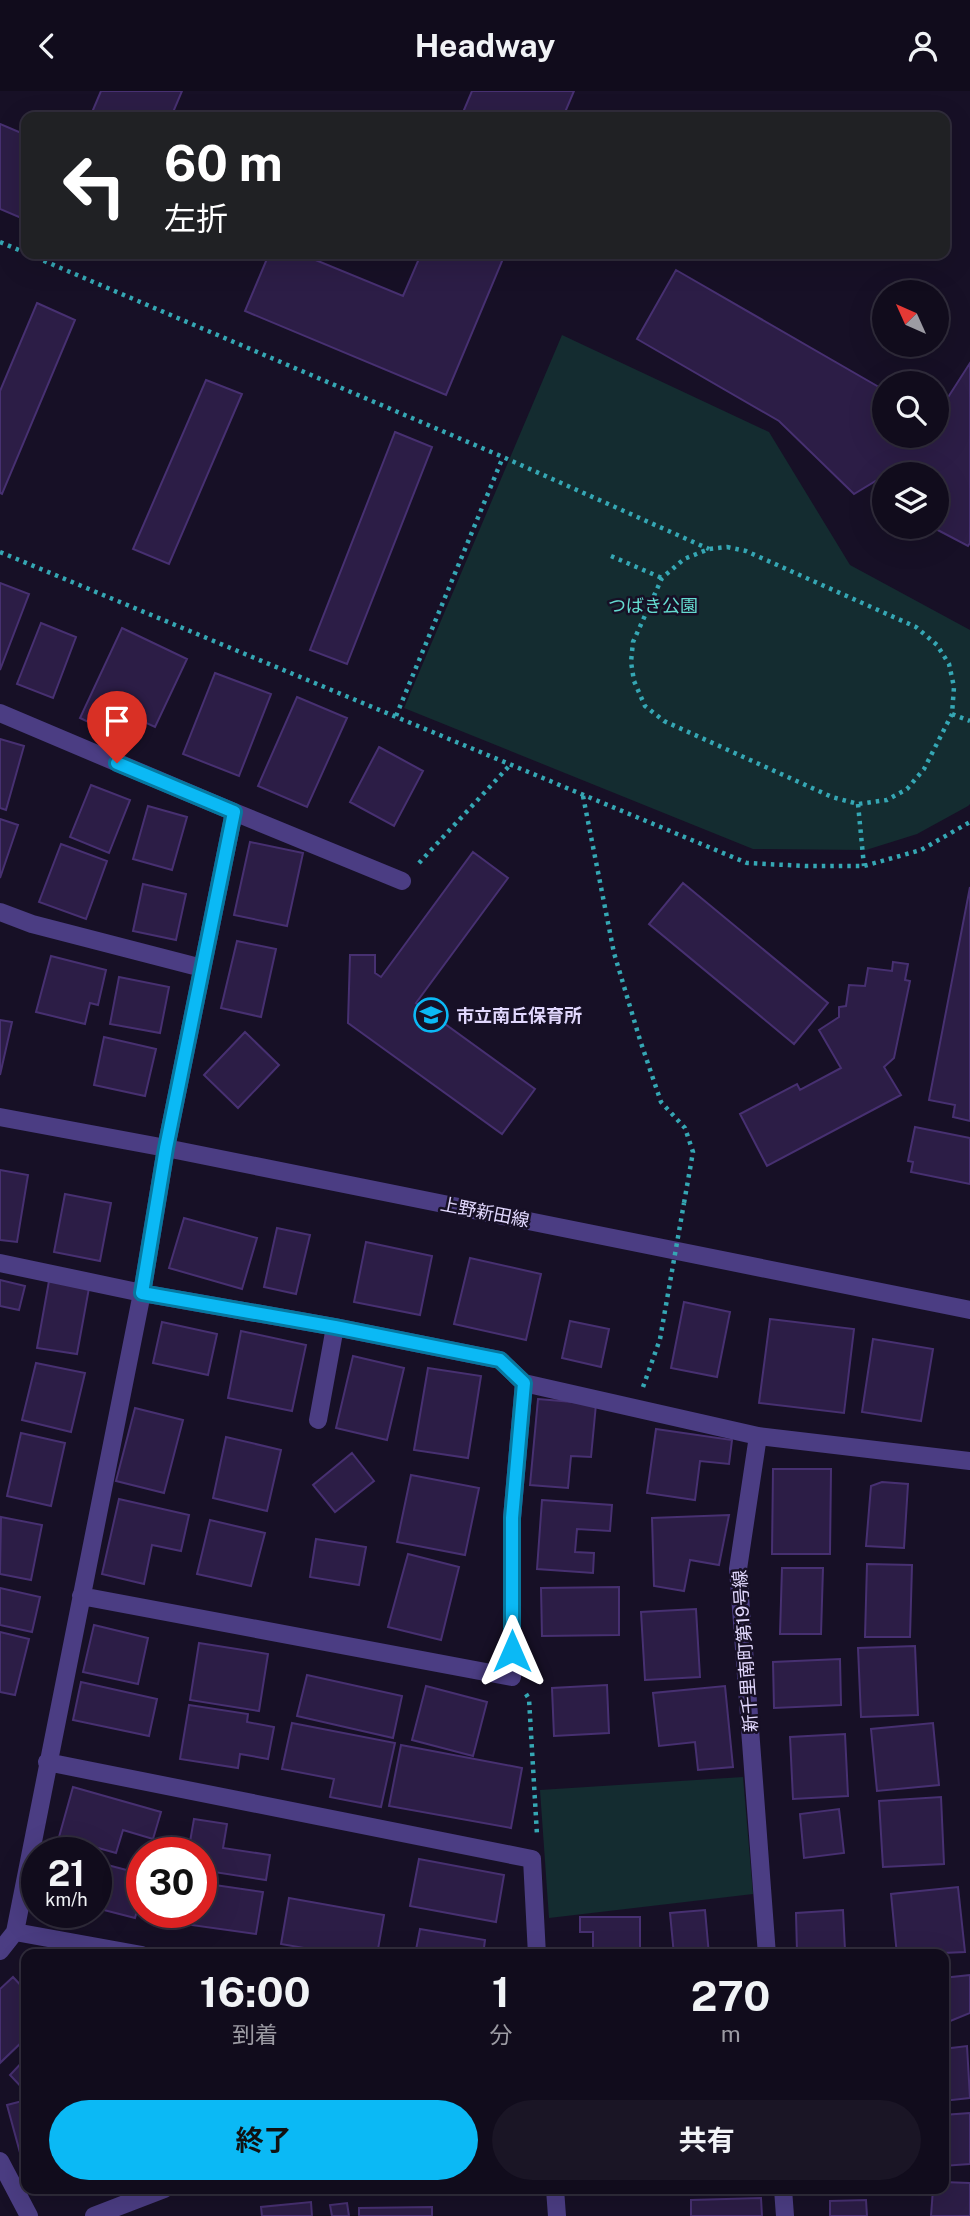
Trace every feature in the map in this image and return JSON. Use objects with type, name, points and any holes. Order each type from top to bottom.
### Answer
[{"type":"street","points":[[0,713],[402,881]]},
{"type":"street","points":[[0,1951],[15,1932],[142,1293],[166,1148],[234,812]]},
{"type":"street","points":[[0,912],[32,924],[202,968]]},
{"type":"street","name":"上野新田線","points":[[0,1117],[970,1310]]},
{"type":"street","points":[[0,1263],[142,1293],[500,1360],[524,1383],[758,1436],[970,1461]]},
{"type":"street","points":[[318,1420],[335,1327]]},
{"type":"street","points":[[81,1597],[512,1677],[512,1518],[524,1383]]},
{"type":"street","name":"新千里南町第19号線","points":[[758,1436],[738,1569],[767,1949]]},
{"type":"street","points":[[47,1762],[532,1859],[537,1949]]},
{"type":"street","points":[[15,1932],[109,1949]]},
{"type":"street","points":[[0,2161],[29,2216]]},
{"type":"street","points":[[94,2216],[151,2194]]},
{"type":"street","points":[[555,2194],[557,2216]]},
{"type":"street","points":[[783,2194],[785,2216]]},
{"type":"path","points":[[0,242],[21,251]]},
{"type":"path","points":[[41,259],[503,457],[709,549]]},
{"type":"path","points":[[396,716],[503,457]]},
{"type":"path","points":[[727,547],[746,551],[916,627],[937,645],[949,664],[954,687],[952,714],[924,769],[907,789],[887,800],[858,804],[832,797],[664,721],[645,706],[634,681],[631,662],[633,642],[663,578],[684,559],[709,549],[727,547]]},
{"type":"path","points":[[0,552],[747,863],[864,866],[922,850],[970,822]]},
{"type":"path","points":[[611,556],[663,578]]},
{"type":"path","points":[[952,714],[970,721]]},
{"type":"path","points":[[402,881],[511,764]]},
{"type":"path","points":[[583,795],[614,953],[640,1040],[661,1102],[685,1128],[693,1152],[660,1339],[635,1409]]},
{"type":"path","points":[[858,804],[864,866]]},
{"type":"path","points":[[512,1677],[529,1699],[537,1842],[532,1859]]},
{"type":"green space","name":"つばき公園","points":[[562,335],[769,432],[850,565],[970,630],[968,806],[917,834],[866,850],[753,849],[404,708]]},
{"type":"green space","points":[[743,1777],[753,1894],[549,1918],[540,1790]]},
{"type":"building","points":[[101,91],[182,91],[173,112],[92,112]]},
{"type":"building","points":[[472,91],[574,91],[565,112],[463,112]]},
{"type":"building","points":[[0,124],[21,133],[21,218],[0,209]]},
{"type":"building","points":[[267,259],[313,259],[403,296],[419,259],[503,259],[446,395],[245,311]]},
{"type":"building","points":[[676,270],[872,383],[872,448],[949,448],[949,396],[970,363],[970,543],[968,546],[949,536],[949,462],[872,462],[872,483],[854,494],[779,421],[637,339]]},
{"type":"building","points":[[37,303],[75,320],[2,494],[0,391]]},
{"type":"building","points":[[206,380],[242,394],[169,564],[133,549]]},
{"type":"building","points":[[395,432],[432,447],[347,664],[310,650]]},
{"type":"building","points":[[0,583],[29,594],[0,670]]},
{"type":"building","points":[[41,623],[76,637],[53,698],[17,684]]},
{"type":"building","points":[[122,628],[187,659],[155,727],[129,715],[118,736],[80,718]]},
{"type":"building","points":[[215,673],[271,694],[239,776],[183,754]]},
{"type":"building","points":[[297,697],[347,718],[307,807],[258,786]]},
{"type":"building","points":[[0,739],[24,746],[6,810],[0,808]]},
{"type":"building","points":[[379,747],[423,771],[394,826],[350,802]]},
{"type":"building","points":[[91,785],[130,800],[109,853],[70,837]]},
{"type":"building","points":[[148,806],[187,817],[172,870],[133,859]]},
{"type":"building","points":[[0,819],[18,825],[0,878]]},
{"type":"building","points":[[250,842],[303,853],[287,926],[234,915]]},
{"type":"building","points":[[61,844],[107,861],[86,919],[39,902]]},
{"type":"building","points":[[473,852],[508,878],[416,1003],[535,1089],[502,1134],[348,1023],[350,955],[375,955],[375,973],[381,977]]},
{"type":"building","points":[[683,883],[828,1003],[794,1044],[649,924]]},
{"type":"building","points":[[143,884],[186,894],[176,940],[133,931]]},
{"type":"building","points":[[970,887],[970,1121],[953,1117],[955,1105],[929,1100]]},
{"type":"building","points":[[237,941],[276,949],[261,1017],[221,1008]]},
{"type":"building","points":[[51,956],[106,970],[98,1005],[90,1003],[85,1024],[36,1012]]},
{"type":"building","points":[[893,962],[908,964],[905,980],[910,981],[894,1058],[884,1067],[901,1095],[767,1166],[740,1114],[797,1084],[800,1090],[841,1068],[819,1030],[839,1017],[839,1007],[846,1006],[849,985],[865,986],[868,968],[892,971]]},
{"type":"building","points":[[119,977],[169,987],[160,1033],[110,1024]]},
{"type":"building","points":[[0,1020],[12,1022],[0,1075]]},
{"type":"building","points":[[245,1032],[279,1065],[238,1108],[204,1075]]},
{"type":"building","points":[[104,1037],[156,1049],[145,1096],[94,1085]]},
{"type":"building","points":[[915,1127],[970,1138],[970,1184],[911,1172],[913,1162],[908,1161]]},
{"type":"building","points":[[0,1170],[28,1175],[17,1242],[0,1240]]},
{"type":"building","points":[[65,1194],[111,1203],[100,1261],[54,1252]]},
{"type":"building","points":[[184,1218],[257,1238],[242,1289],[169,1268]]},
{"type":"building","points":[[277,1228],[310,1235],[296,1294],[264,1287]]},
{"type":"building","points":[[366,1242],[432,1256],[420,1315],[354,1302]]},
{"type":"building","points":[[470,1258],[541,1274],[526,1340],[454,1324]]},
{"type":"building","points":[[0,1280],[25,1286],[19,1310],[0,1306]]},
{"type":"building","points":[[49,1281],[89,1288],[77,1354],[37,1348]]},
{"type":"building","points":[[684,1302],[730,1312],[717,1377],[671,1368]]},
{"type":"building","points":[[770,1319],[854,1329],[844,1413],[759,1403]]},
{"type":"building","points":[[570,1321],[609,1329],[601,1367],[562,1358]]},
{"type":"building","points":[[162,1322],[217,1334],[208,1375],[153,1363]]},
{"type":"building","points":[[241,1331],[306,1345],[292,1411],[228,1398]]},
{"type":"building","points":[[873,1339],[933,1349],[921,1421],[862,1412]]},
{"type":"building","points":[[353,1356],[404,1368],[387,1440],[336,1428]]},
{"type":"building","points":[[36,1363],[85,1373],[71,1432],[22,1420]]},
{"type":"building","points":[[428,1368],[481,1376],[468,1458],[414,1450]]},
{"type":"building","points":[[538,1399],[596,1404],[591,1457],[571,1456],[568,1488],[530,1485]]},
{"type":"building","points":[[135,1408],[183,1420],[164,1493],[116,1481]]},
{"type":"building","points":[[656,1429],[732,1440],[729,1464],[700,1461],[695,1500],[647,1493]]},
{"type":"building","points":[[21,1433],[65,1443],[51,1506],[7,1496]]},
{"type":"building","points":[[226,1437],[281,1450],[267,1511],[213,1498]]},
{"type":"building","points":[[352,1453],[374,1481],[335,1512],[313,1485]]},
{"type":"building","points":[[773,1469],[831,1469],[830,1554],[772,1554]]},
{"type":"building","points":[[411,1475],[479,1488],[465,1555],[397,1542]]},
{"type":"building","points":[[882,1482],[908,1484],[904,1548],[866,1546],[871,1486]]},
{"type":"building","points":[[119,1499],[189,1515],[181,1551],[152,1545],[144,1584],[102,1574]]},
{"type":"building","points":[[542,1500],[612,1505],[610,1531],[577,1529],[575,1552],[594,1553],[593,1573],[537,1569]]},
{"type":"building","points":[[729,1515],[719,1565],[690,1560],[684,1591],[654,1586],[652,1518]]},
{"type":"building","points":[[1,1517],[42,1525],[31,1580],[0,1574]]},
{"type":"building","points":[[210,1520],[265,1533],[251,1586],[197,1574]]},
{"type":"building","points":[[316,1539],[366,1547],[359,1585],[310,1577]]},
{"type":"building","points":[[408,1554],[459,1567],[441,1640],[388,1627]]},
{"type":"building","points":[[867,1564],[912,1565],[910,1637],[865,1637]]},
{"type":"building","points":[[782,1568],[823,1568],[821,1634],[780,1634]]},
{"type":"building","points":[[619,1587],[619,1635],[542,1636],[541,1588]]},
{"type":"building","points":[[0,1588],[40,1597],[32,1632],[0,1625]]},
{"type":"building","points":[[696,1609],[700,1677],[645,1680],[641,1612]]},
{"type":"building","points":[[94,1625],[148,1638],[138,1684],[83,1672]]},
{"type":"building","points":[[0,1632],[29,1639],[15,1695],[0,1692]]},
{"type":"building","points":[[199,1643],[268,1654],[259,1711],[190,1700]]},
{"type":"building","points":[[915,1646],[918,1715],[861,1717],[858,1648]]},
{"type":"building","points":[[840,1659],[841,1705],[774,1708],[773,1662]]},
{"type":"building","points":[[307,1675],[402,1696],[393,1738],[297,1716]]},
{"type":"building","points":[[81,1682],[157,1699],[149,1736],[73,1720]]},
{"type":"building","points":[[607,1685],[609,1733],[554,1736],[552,1688]]},
{"type":"building","points":[[426,1686],[487,1702],[473,1756],[412,1740]]},
{"type":"building","points":[[725,1686],[733,1767],[698,1770],[695,1742],[659,1746],[653,1693]]},
{"type":"building","points":[[189,1705],[248,1714],[247,1722],[274,1727],[268,1759],[240,1754],[238,1768],[180,1759]]},
{"type":"building","points":[[292,1723],[395,1743],[381,1807],[330,1797],[334,1779],[282,1769]]},
{"type":"building","points":[[933,1723],[939,1785],[877,1791],[871,1729]]},
{"type":"building","points":[[845,1734],[848,1796],[793,1799],[790,1737]]},
{"type":"building","points":[[401,1745],[522,1768],[511,1828],[389,1806]]},
{"type":"building","points":[[73,1787],[161,1812],[154,1837],[123,1830],[116,1853],[112,1852],[112,1837],[59,1837]]},
{"type":"building","points":[[941,1797],[944,1864],[883,1867],[879,1801]]},
{"type":"building","points":[[839,1809],[844,1853],[804,1858],[800,1814]]},
{"type":"building","points":[[194,1819],[227,1824],[223,1848],[270,1855],[266,1880],[217,1872],[217,1837],[191,1837]]},
{"type":"building","points":[[419,1859],[504,1875],[496,1922],[410,1906]]},
{"type":"building","points":[[112,1866],[126,1870],[126,1916],[112,1912]]},
{"type":"building","points":[[217,1885],[263,1892],[256,1934],[213,1928],[217,1928]]},
{"type":"building","points":[[958,1887],[965,1952],[949,1953],[949,1949],[896,1949],[891,1894]]},
{"type":"building","points":[[289,1898],[384,1915],[378,1949],[310,1949],[281,1944]]},
{"type":"building","points":[[705,1910],[708,1949],[673,1949],[670,1913]]},
{"type":"building","points":[[843,1910],[845,1949],[797,1949],[796,1913]]},
{"type":"building","points":[[580,1917],[640,1917],[640,1949],[593,1949],[593,1932],[580,1932]]},
{"type":"building","points":[[420,1929],[485,1940],[484,1949],[416,1949]]},
{"type":"building","points":[[970,1975],[970,2013],[949,2022],[949,1977]]},
{"type":"building","points":[[13,1977],[21,1986],[21,2043],[0,2063],[0,1989]]},
{"type":"building","points":[[967,2046],[970,2098],[949,2100],[949,2048]]},
{"type":"building","points":[[21,2063],[21,2087],[10,2075]]},
{"type":"building","points":[[21,2101],[21,2156],[7,2105]]},
{"type":"building","points":[[970,2113],[970,2164],[949,2166],[949,2115]]},
{"type":"building","points":[[949,2182],[970,2183],[970,2216],[931,2216],[933,2194],[949,2194]]},
{"type":"building","points":[[761,2198],[762,2216],[691,2216],[691,2200]]},
{"type":"building","points":[[866,2200],[867,2216],[830,2216],[830,2201]]},
{"type":"building","points":[[311,2202],[312,2216],[262,2216],[261,2207]]},
{"type":"building","points":[[347,2203],[349,2216],[332,2216],[330,2205]]},
{"type":"building","points":[[432,2207],[432,2216],[359,2216],[359,2208]]},
{"type":"place","name":"市立南丘保育所","points":[[431,1015]]},
{"type":"route","points":[[117,763],[234,812],[166,1148],[142,1293],[500,1360],[524,1383],[512,1518],[512,1651]]}]
